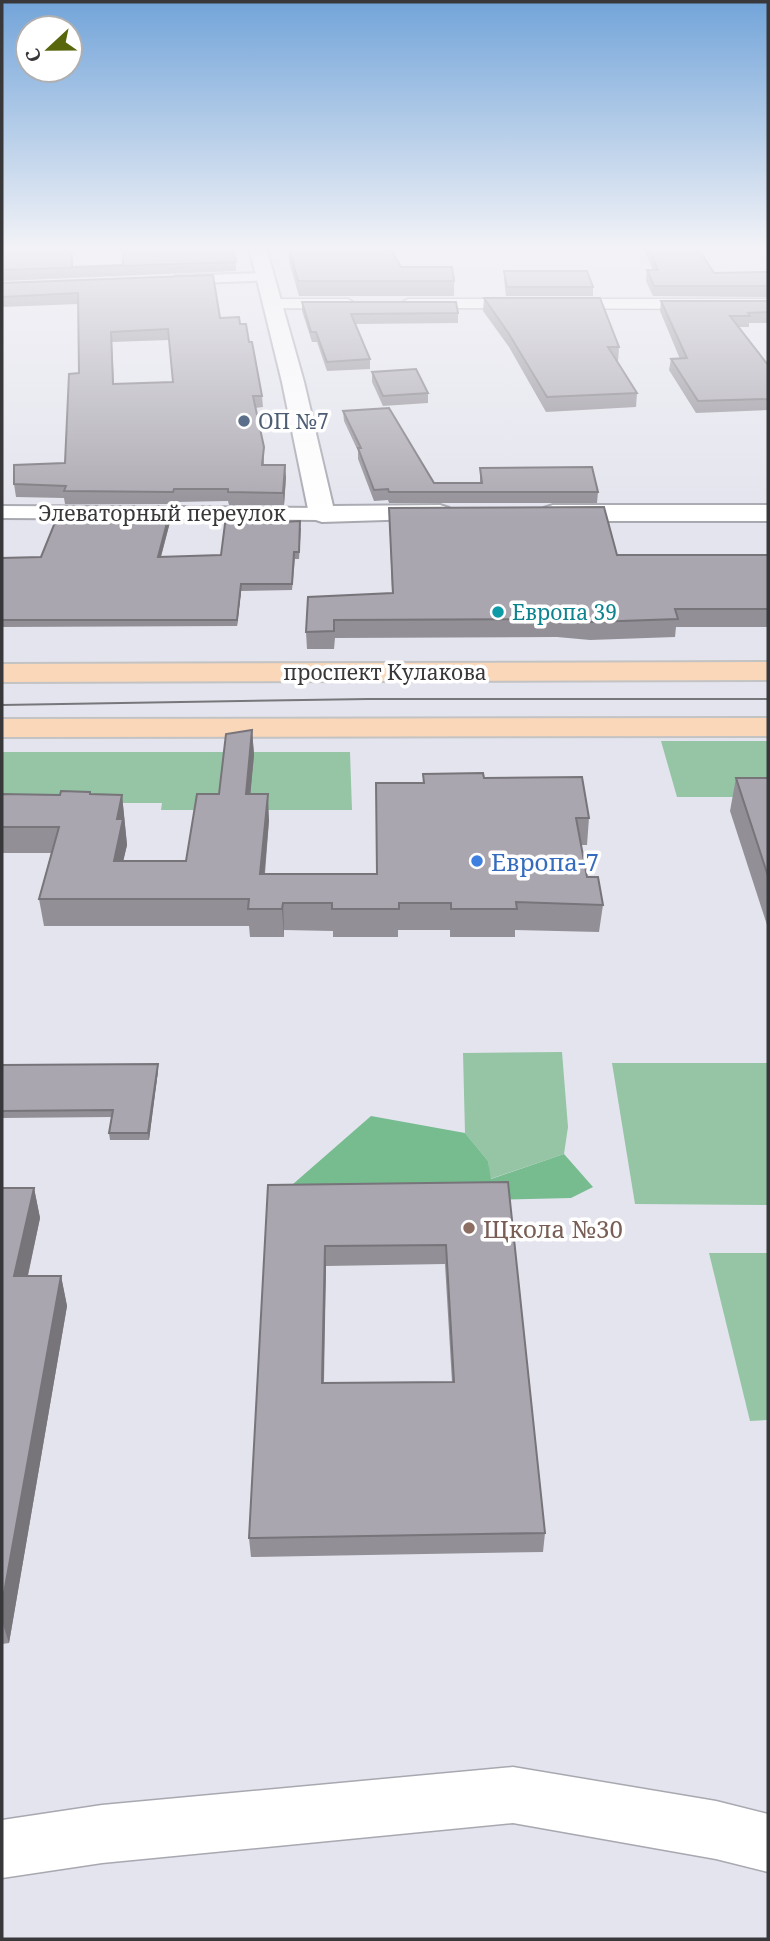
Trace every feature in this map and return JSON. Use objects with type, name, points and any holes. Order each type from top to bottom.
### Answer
[{"type":"main road","points":[[281,338],[322,514],[464,513]]},
{"type":"main road","points":[[533,513],[768,513]]},
{"type":"main road","name":"проспект Кулакова","points":[[2,673],[768,671]]},
{"type":"main road","points":[[2,728],[768,727]]},
{"type":"street","name":"Элеваторный переулок","points":[[2,512],[322,514]]},
{"type":"street","points":[[2,1849],[102,1834],[513,1796],[716,1830],[768,1843]]},
{"type":"green space","points":[[661,741],[768,741],[768,797],[677,797]]},
{"type":"green space","points":[[2,752],[350,752],[352,810],[161,810],[162,803],[2,803]]},
{"type":"green space","points":[[562,1052],[568,1127],[564,1154],[490,1179],[488,1161],[465,1133],[463,1053]]},
{"type":"green space","points":[[612,1063],[768,1063],[768,1205],[635,1204]]},
{"type":"green space","points":[[371,1116],[465,1133],[488,1161],[491,1179],[564,1154],[593,1187],[571,1198],[269,1205]]},
{"type":"green space","points":[[709,1253],[768,1253],[768,1420],[750,1421]]},
{"type":"building","points":[[79,338],[111,338],[113,384],[173,382],[169,338],[248,338],[249,342],[252,342],[262,396],[253,396],[264,447],[262,465],[285,465],[283,493],[228,492],[228,489],[174,489],[173,492],[64,491],[66,486],[14,484],[14,465],[65,463],[69,374],[79,373]]},
{"type":"building","points":[[318,338],[361,338],[370,359],[327,362]]},
{"type":"building","points":[[511,338],[615,338],[619,347],[608,347],[637,393],[547,397]]},
{"type":"building","points":[[678,338],[747,338],[768,365],[768,399],[698,401],[671,359],[687,358]]},
{"type":"building","points":[[416,369],[428,393],[383,396],[372,372]]},
{"type":"building","points":[[389,408],[434,483],[482,483],[480,468],[592,467],[598,492],[374,490],[358,448],[361,448],[343,411]]},
{"type":"building","points":[[604,507],[617,555],[768,555],[768,609],[675,609],[678,619],[592,622],[558,619],[334,620],[334,631],[306,632],[308,597],[393,593],[389,508]]},
{"type":"building","points":[[58,515],[169,515],[158,557],[221,555],[226,516],[282,516],[282,522],[300,521],[299,552],[294,552],[292,584],[241,584],[237,620],[2,620],[2,558],[41,557]]},
{"type":"building","points":[[252,730],[246,794],[268,794],[260,874],[377,874],[376,783],[424,783],[423,774],[483,773],[484,778],[582,777],[589,818],[576,818],[587,877],[598,877],[603,905],[516,902],[517,909],[451,909],[451,903],[399,903],[399,909],[332,909],[332,903],[283,903],[282,909],[248,909],[249,899],[39,899],[59,827],[2,827],[2,794],[60,795],[61,791],[122,795],[117,819],[123,819],[114,861],[186,861],[197,794],[219,794],[226,734]]},
{"type":"building","points":[[736,778],[768,778],[768,876]]},
{"type":"building","points":[[158,1064],[148,1133],[109,1133],[113,1110],[2,1111],[2,1065]]},
{"type":"building","points":[[508,1182],[545,1533],[249,1538],[268,1185]],"holes":[[[446,1245],[454,1382],[322,1383],[325,1246]]]},
{"type":"building","points":[[2,1188],[34,1188],[14,1276],[61,1276],[2,1604]]},
{"type":"tram line","points":[[2,705],[368,699],[768,699]]},
{"type":"place","name":"ОП №7","points":[[244,421]]},
{"type":"place","name":"Европа 39","points":[[498,612]]},
{"type":"place","name":"Европа-7","points":[[477,861]]},
{"type":"place","name":"Щкола №30","points":[[469,1228]]}]
